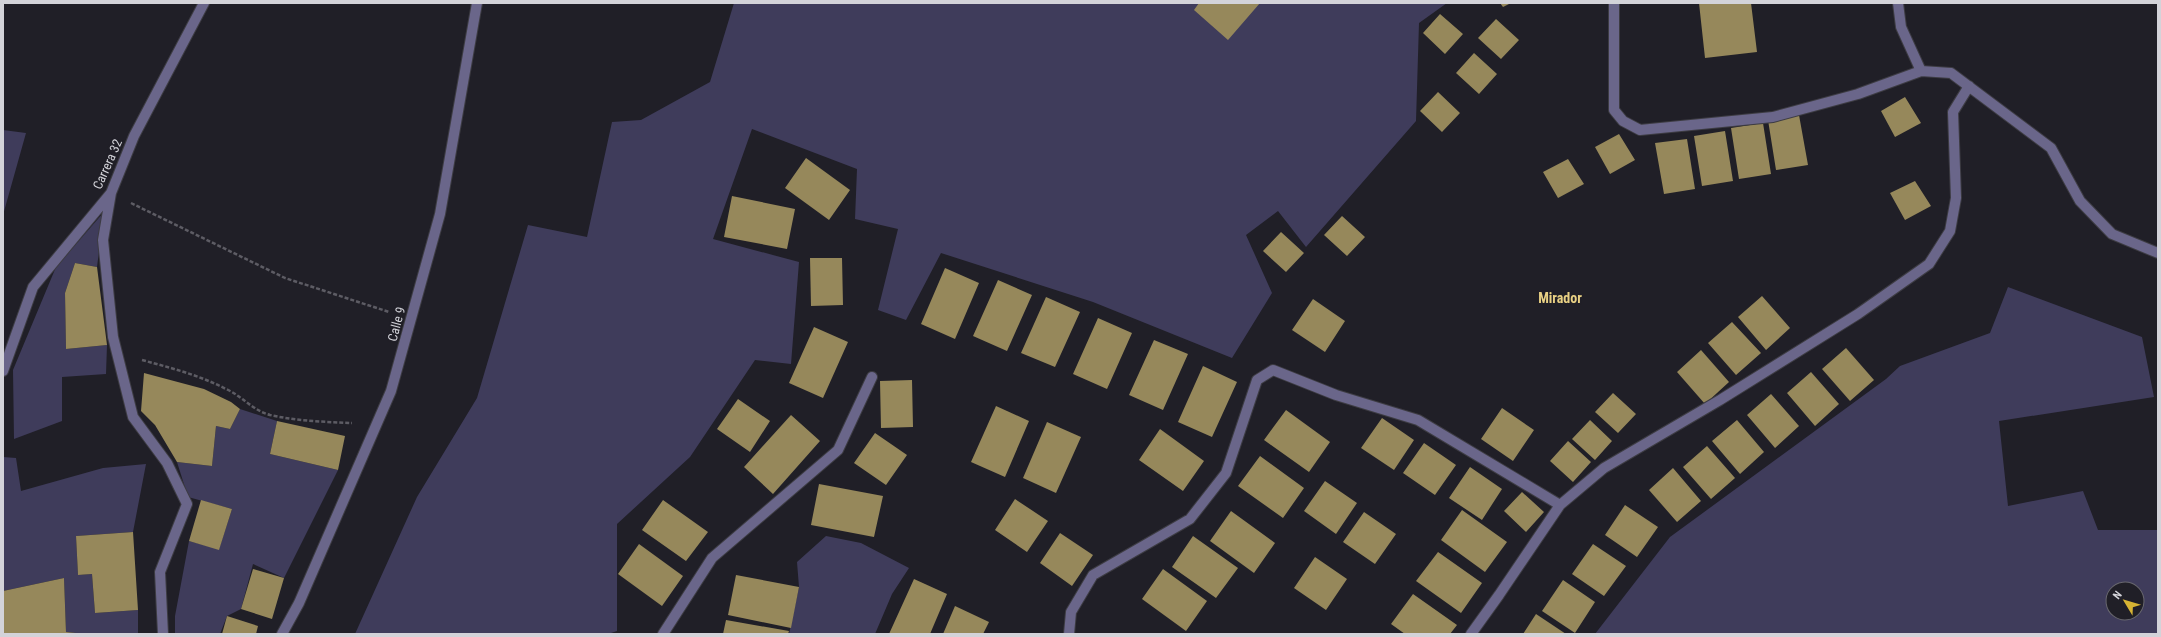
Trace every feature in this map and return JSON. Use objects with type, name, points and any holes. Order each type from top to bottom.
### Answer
[{"type":"street","name":"Carrera 32","points":[[3,371],[33,287],[111,193],[134,136],[204,3]]},
{"type":"street","name":"Calle 9","points":[[282,634],[299,603],[391,391],[440,214],[477,3]]},
{"type":"street","points":[[1614,3],[1614,110],[1623,121],[1640,130],[1773,117],[1858,94],[1921,71],[1951,73],[2050,148],[2080,202],[2112,234],[2158,253]]},
{"type":"street","points":[[1898,3],[1901,28],[1921,71]]},
{"type":"street","points":[[1471,634],[1499,596],[1560,505],[1604,468],[1720,400],[1818,338],[1929,264],[1950,231],[1956,198],[1952,112],[1969,86]]},
{"type":"street","points":[[111,193],[103,240],[112,338],[133,417],[167,463],[187,504],[160,572],[163,634]]},
{"type":"street","points":[[1069,634],[1071,612],[1093,575],[1190,519],[1226,473],[1257,380],[1273,370],[1336,395],[1418,420],[1560,505]]},
{"type":"street","points":[[663,634],[712,558],[838,450],[872,377]]},
{"type":"path","points":[[111,193],[204,237],[285,278],[411,319]]},
{"type":"path","points":[[117,353],[194,374],[228,390],[247,405],[269,414],[317,422],[377,423]]},
{"type":"shaded area","points":[[734,3],[1447,3],[1419,23],[1416,121],[1306,247],[1278,211],[1246,235],[1272,293],[1232,358],[1093,302],[941,253],[906,320],[878,310],[898,229],[855,219],[857,169],[752,129],[713,239],[799,262],[791,364],[755,360],[690,457],[617,524],[617,631],[608,634],[355,634],[417,497],[477,398],[528,225],[587,237],[612,122],[641,120],[710,82]]},
{"type":"shaded area","points":[[3,130],[26,133],[3,215]]},
{"type":"shaded area","points":[[104,212],[97,267],[75,263],[65,293],[66,349],[107,345],[106,374],[62,377],[62,421],[14,439],[13,370],[56,267]]},
{"type":"shaded area","points":[[2008,287],[2142,337],[2154,397],[1999,421],[2008,506],[2083,491],[2098,530],[2158,530],[2158,634],[1595,634],[1670,537],[1886,379],[1900,366],[1990,333]]},
{"type":"shaded area","points":[[240,409],[277,421],[270,454],[338,470],[284,578],[253,564],[241,609],[227,616],[220,634],[175,634],[175,616],[189,541],[219,549],[232,509],[188,497],[177,462],[212,466],[216,426],[230,429]]},
{"type":"shaded area","points":[[3,457],[16,458],[21,491],[103,468],[146,464],[133,532],[76,536],[78,575],[92,574],[95,613],[138,610],[138,634],[86,634],[66,632],[64,578],[3,591]]},
{"type":"shaded area","points":[[826,536],[861,543],[909,568],[892,594],[875,634],[789,634],[799,587],[797,562]]},
{"type":"building","points":[[1199,3],[1260,3],[1228,40],[1194,10]]},
{"type":"building","points":[[1500,3],[1511,3],[1503,7]]},
{"type":"building","points":[[1699,3],[1751,3],[1757,52],[1705,58]]},
{"type":"building","points":[[1440,14],[1463,34],[1445,54],[1423,33]]},
{"type":"building","points":[[1496,19],[1519,40],[1501,59],[1478,38]]},
{"type":"building","points":[[1474,53],[1497,74],[1479,94],[1456,73]]},
{"type":"building","points":[[1438,92],[1460,113],[1442,132],[1420,111]]},
{"type":"building","points":[[1905,97],[1921,123],[1895,137],[1881,111]]},
{"type":"building","points":[[1799,115],[1808,165],[1776,170],[1768,120]]},
{"type":"building","points":[[1763,123],[1771,174],[1739,179],[1731,128]]},
{"type":"building","points":[[1725,131],[1733,181],[1702,186],[1694,136]]},
{"type":"building","points":[[1619,134],[1635,160],[1610,174],[1595,147]]},
{"type":"building","points":[[1687,139],[1695,189],[1664,194],[1655,143]]},
{"type":"building","points":[[806,158],[850,190],[829,220],[785,188]]},
{"type":"building","points":[[1568,159],[1584,184],[1558,198],[1543,172]]},
{"type":"building","points":[[1915,181],[1931,206],[1905,220],[1890,193]]},
{"type":"building","points":[[732,196],[795,209],[787,249],[724,237]]},
{"type":"building","points":[[1342,216],[1365,237],[1347,256],[1324,235]]},
{"type":"building","points":[[1281,232],[1304,253],[1286,272],[1263,251]]},
{"type":"building","points":[[810,258],[842,258],[843,305],[811,306]]},
{"type":"building","points":[[75,263],[97,267],[107,345],[66,349],[65,293]]},
{"type":"building","points":[[945,268],[979,283],[955,339],[921,324]]},
{"type":"building","points":[[998,280],[1032,295],[1007,351],[973,336]]},
{"type":"building","points":[[1762,296],[1790,328],[1766,350],[1738,317]]},
{"type":"building","points":[[1046,297],[1080,312],[1055,367],[1021,353]]},
{"type":"building","points":[[1313,299],[1345,321],[1325,352],[1292,330]]},
{"type":"building","points":[[1098,318],[1132,333],[1107,389],[1073,374]]},
{"type":"building","points":[[1732,322],[1761,353],[1736,375],[1708,343]]},
{"type":"building","points":[[814,327],[848,342],[823,398],[789,383]]},
{"type":"building","points":[[1154,340],[1188,354],[1163,410],[1129,395]]},
{"type":"building","points":[[1846,348],[1874,380],[1850,401],[1822,369]]},
{"type":"building","points":[[1701,350],[1729,382],[1705,404],[1677,372]]},
{"type":"building","points":[[1203,366],[1237,382],[1212,437],[1178,422]]},
{"type":"building","points":[[1811,372],[1839,404],[1815,426],[1787,393]]},
{"type":"building","points":[[144,373],[204,389],[231,402],[240,409],[230,429],[216,426],[212,466],[177,462],[155,425],[141,411]]},
{"type":"building","points":[[912,380],[913,427],[881,428],[880,381]]},
{"type":"building","points":[[1613,393],[1636,414],[1618,433],[1595,412]]},
{"type":"building","points":[[1771,394],[1799,426],[1775,448],[1747,415]]},
{"type":"building","points":[[738,399],[770,421],[750,452],[717,429]]},
{"type":"building","points":[[996,406],[1029,421],[1005,477],[971,462]]},
{"type":"building","points":[[1502,408],[1534,430],[1513,461],[1481,439]]},
{"type":"building","points":[[1286,410],[1330,442],[1309,472],[1264,440]]},
{"type":"building","points":[[791,415],[820,441],[773,494],[744,467]]},
{"type":"building","points":[[1382,418],[1414,440],[1394,470],[1361,448]]},
{"type":"building","points":[[1590,420],[1612,441],[1595,460],[1572,439]]},
{"type":"building","points":[[1737,420],[1764,452],[1740,474],[1712,441]]},
{"type":"building","points":[[277,421],[345,436],[338,470],[270,454]]},
{"type":"building","points":[[1047,422],[1081,437],[1056,493],[1023,478]]},
{"type":"building","points":[[1160,429],[1204,461],[1183,491],[1139,460]]},
{"type":"building","points":[[875,433],[907,455],[886,485],[854,463]]},
{"type":"building","points":[[1568,441],[1591,462],[1573,482],[1550,461]]},
{"type":"building","points":[[1424,443],[1456,465],[1435,495],[1403,473]]},
{"type":"building","points":[[1707,446],[1735,478],[1711,499],[1683,467]]},
{"type":"building","points":[[1260,456],[1304,488],[1283,518],[1238,486]]},
{"type":"building","points":[[1470,467],[1502,489],[1482,520],[1449,498]]},
{"type":"building","points":[[1673,468],[1701,501],[1677,522],[1649,490]]},
{"type":"building","points":[[1325,481],[1357,503],[1336,534],[1304,511]]},
{"type":"building","points":[[819,484],[883,496],[874,537],[811,525]]},
{"type":"building","points":[[1522,492],[1544,512],[1526,532],[1504,511]]},
{"type":"building","points":[[1015,499],[1048,521],[1027,552],[995,530]]},
{"type":"building","points":[[201,500],[232,509],[219,550],[189,541]]},
{"type":"building","points":[[663,500],[708,532],[686,561],[642,530]]},
{"type":"building","points":[[1625,505],[1658,527],[1637,557],[1605,535]]},
{"type":"building","points":[[1462,510],[1507,542],[1485,572],[1441,540]]},
{"type":"building","points":[[1231,511],[1275,543],[1254,573],[1210,541]]},
{"type":"building","points":[[1364,512],[1396,534],[1375,564],[1343,542]]},
{"type":"building","points":[[133,532],[138,610],[95,613],[92,574],[78,575],[76,536]]},
{"type":"building","points":[[1060,533],[1093,555],[1072,586],[1040,563]]},
{"type":"building","points":[[1193,536],[1238,568],[1216,598],[1172,567]]},
{"type":"building","points":[[639,544],[683,576],[662,606],[618,574]]},
{"type":"building","points":[[1593,544],[1626,566],[1604,596],[1572,574]]},
{"type":"building","points":[[1438,552],[1482,583],[1461,613],[1416,581]]},
{"type":"building","points":[[1315,557],[1347,579],[1326,610],[1294,588]]},
{"type":"building","points":[[253,569],[284,578],[272,619],[241,609]]},
{"type":"building","points":[[1163,569],[1207,601],[1186,631],[1142,599]]},
{"type":"building","points":[[736,575],[799,587],[791,628],[728,615]]},
{"type":"building","points":[[64,578],[66,632],[86,634],[3,634],[3,591]]},
{"type":"building","points":[[914,579],[947,594],[930,634],[889,634]]},
{"type":"building","points":[[1563,580],[1595,602],[1575,633],[1542,611]]},
{"type":"building","points":[[1413,594],[1457,625],[1450,634],[1405,634],[1391,624]]},
{"type":"building","points":[[955,606],[989,622],[983,634],[943,634]]},
{"type":"building","points":[[1536,614],[1566,634],[1523,634]]},
{"type":"building","points":[[227,616],[258,626],[256,634],[222,634]]},
{"type":"building","points":[[726,620],[789,631],[788,634],[723,634]]},
{"type":"district","name":"Mirador","points":[[1560,298]]}]
